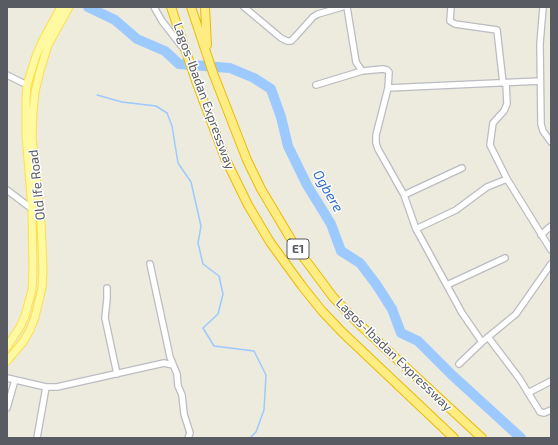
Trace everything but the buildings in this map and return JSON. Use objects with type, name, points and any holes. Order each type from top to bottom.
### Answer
[{"type":"highway","name":"Lagos-Ibadan Expressway","points":[[171,7],[196,81],[225,158],[248,205],[285,263],[322,311],[343,333],[454,438]]},
{"type":"highway","name":"Lagos-Ibadan Expressway","points":[[191,7],[234,129],[261,189],[292,240],[333,297],[358,323],[482,438]]},
{"type":"highway","points":[[205,7],[208,58]]},
{"type":"main road","name":"Old Ife Road","points":[[7,347],[25,316],[32,290],[32,209],[26,135],[27,85],[42,42],[61,7]]},
{"type":"main road","name":"Old Ife Road","points":[[7,361],[23,342],[30,330],[42,288],[43,270],[41,222],[32,137],[35,92],[48,45],[69,7]]},
{"type":"main road","points":[[32,223],[41,222]]},
{"type":"street","points":[[154,7],[162,21],[186,52]]},
{"type":"street","points":[[244,7],[281,38],[287,41],[295,37],[314,16],[342,7]]},
{"type":"street","points":[[346,7],[356,62],[362,71]]},
{"type":"street","points":[[451,7],[450,21],[455,24],[497,30],[507,104],[493,123],[490,141],[491,149],[507,179],[551,250]]},
{"type":"street","points":[[543,7],[540,44],[541,124],[543,131],[551,142]]},
{"type":"street","points":[[316,85],[362,71],[383,69],[389,72],[388,88],[376,135],[378,149],[404,195],[416,229],[470,327],[482,342]]},
{"type":"street","points":[[7,74],[27,85]]},
{"type":"street","points":[[388,88],[540,81]]},
{"type":"street","points":[[404,195],[462,168]]},
{"type":"street","points":[[416,229],[456,210],[488,187],[507,179]]},
{"type":"street","points":[[7,190],[32,209]]},
{"type":"street","points":[[541,235],[551,226]]},
{"type":"street","points":[[447,285],[505,258]]},
{"type":"street","points":[[150,264],[170,357],[177,374],[178,386],[182,395],[184,414],[190,433],[188,438]]},
{"type":"street","points":[[459,364],[482,342],[516,314],[551,264]]},
{"type":"street","points":[[107,288],[105,318],[117,374]]},
{"type":"street","points":[[488,337],[519,378],[540,412],[544,413],[551,410]]},
{"type":"street","points":[[164,363],[170,357]]},
{"type":"street","points":[[7,378],[46,387],[57,387],[164,363],[173,364]]},
{"type":"street","points":[[7,408],[15,380]]},
{"type":"street","points":[[528,392],[551,381]]},
{"type":"street","points":[[37,438],[46,387]]},
{"type":"waterway","name":"Ogbere","points":[[88,7],[115,20],[137,39],[165,51],[179,64],[230,68],[254,78],[271,89],[281,117],[288,146],[307,185],[331,224],[341,251],[360,263],[376,284],[392,309],[401,333],[418,341],[452,375],[521,438]]},
{"type":"waterway","points":[[97,95],[122,102],[156,106],[167,113],[172,126],[178,163],[191,182],[201,226],[198,243],[203,264],[219,276],[223,294],[218,314],[203,328],[214,346],[254,351],[266,375],[264,410],[256,432],[250,438]]}]
